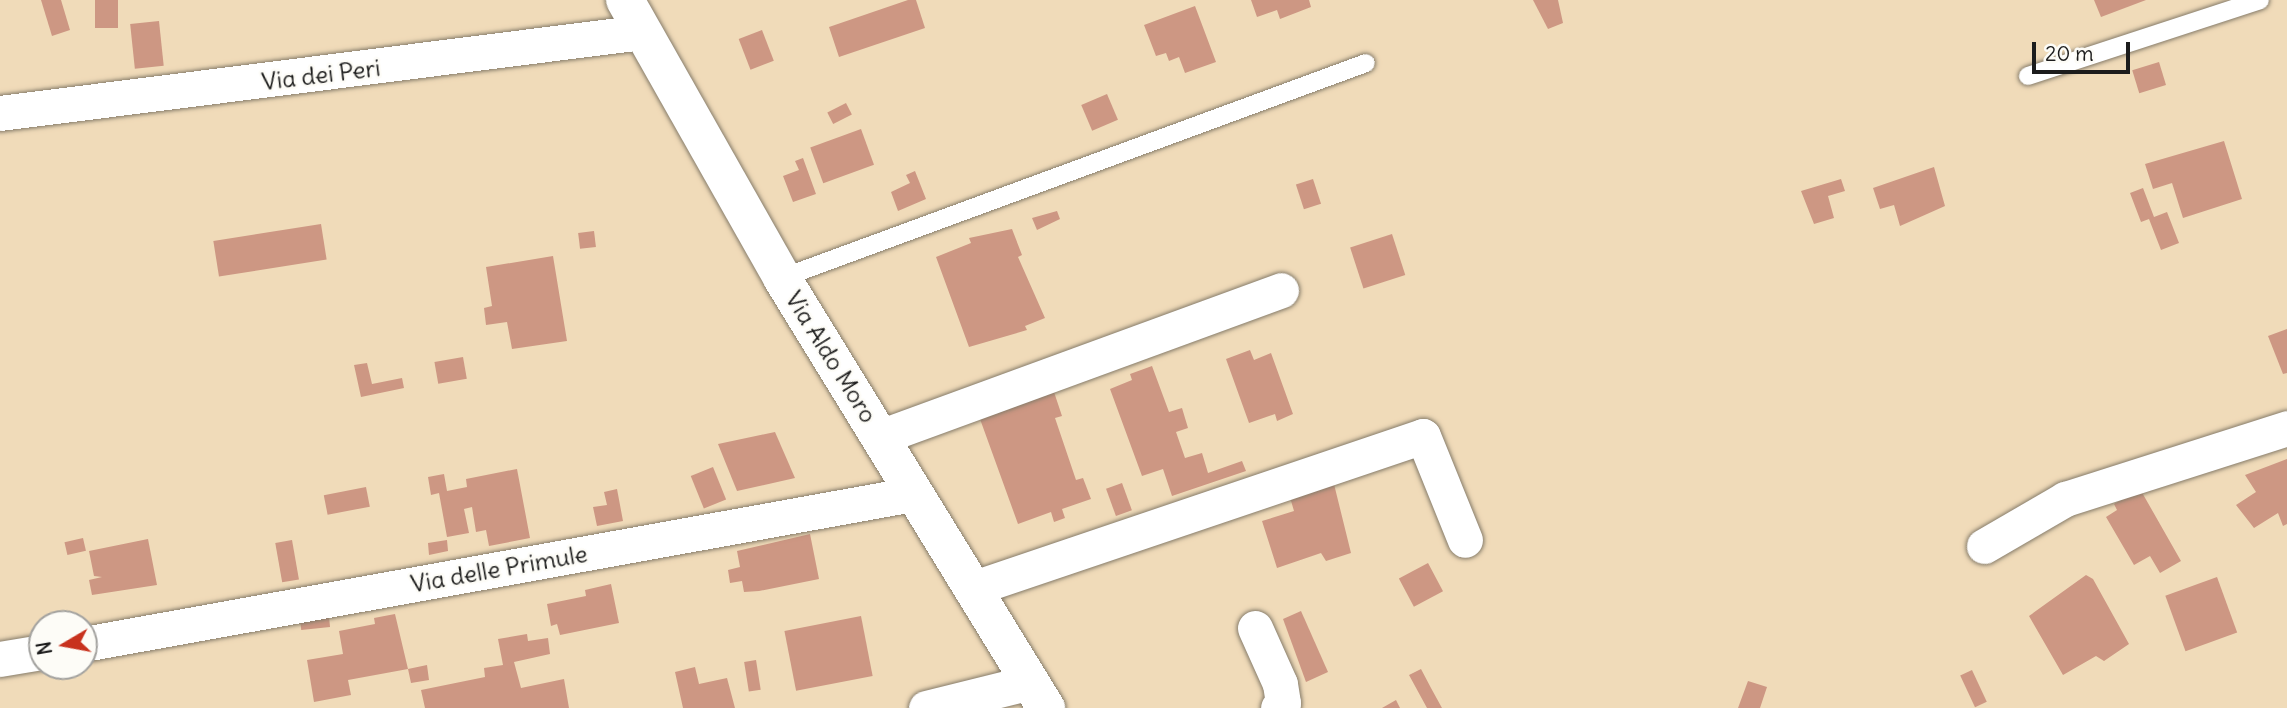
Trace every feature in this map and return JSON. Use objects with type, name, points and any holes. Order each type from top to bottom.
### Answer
[{"type":"street","name":"Via dei Peri","points":[[0,113],[634,16]]},
{"type":"street","name":"Via Aldo Moro","points":[[634,16],[782,278],[1037,695]]},
{"type":"street","points":[[880,437],[1281,290]]},
{"type":"street","points":[[1984,545],[2065,499],[2287,428]]},
{"type":"street","points":[[971,589],[1423,436],[1465,540]]},
{"type":"street","name":"Via delle Primule","points":[[98,641],[913,494]]},
{"type":"street","points":[[1255,628],[1280,684],[1283,702],[1278,708]]},
{"type":"street","points":[[0,659],[28,654]]},
{"type":"street","points":[[926,708],[1037,695]]},
{"type":"lane","points":[[2028,76],[2260,0]]},
{"type":"lane","points":[[782,278],[1366,63]]},
{"type":"building","points":[[41,0],[61,0],[70,30],[52,36]]},
{"type":"building","points":[[95,0],[118,0],[118,28],[95,28]]},
{"type":"building","points":[[908,0],[916,0],[925,28],[839,57],[829,27]]},
{"type":"building","points":[[1251,0],[1309,0],[1311,7],[1280,19],[1277,10],[1257,17]]},
{"type":"building","points":[[1533,0],[1558,0],[1563,23],[1548,29]]},
{"type":"building","points":[[2094,0],[2146,0],[2101,17]]},
{"type":"building","points":[[1195,6],[1216,62],[1185,73],[1179,57],[1169,61],[1166,53],[1156,56],[1144,25]]},
{"type":"building","points":[[159,21],[164,66],[135,69],[130,24]]},
{"type":"building","points":[[762,30],[774,61],[750,70],[739,39]]},
{"type":"building","points":[[2159,62],[2166,85],[2139,93],[2132,70]]},
{"type":"building","points":[[1107,94],[1118,120],[1092,131],[1081,105]]},
{"type":"building","points":[[846,103],[852,115],[833,124],[827,113]]},
{"type":"building","points":[[861,129],[874,165],[823,183],[810,147]]},
{"type":"building","points":[[2224,141],[2242,199],[2183,218],[2172,183],[2153,189],[2145,164]]},
{"type":"building","points":[[803,158],[816,194],[793,202],[783,176],[799,170],[795,161]]},
{"type":"building","points":[[1934,167],[1945,206],[1900,226],[1894,205],[1880,209],[1873,188]]},
{"type":"building","points":[[915,171],[926,199],[898,211],[891,192],[910,183],[906,175]]},
{"type":"building","points":[[1313,179],[1321,204],[1304,209],[1296,185]]},
{"type":"building","points":[[1841,179],[1845,191],[1828,196],[1834,218],[1814,224],[1801,191]]},
{"type":"building","points":[[2143,188],[2154,217],[2167,212],[2179,243],[2161,250],[2149,219],[2141,222],[2130,193]]},
{"type":"building","points":[[1057,211],[1060,219],[1037,230],[1032,218]]},
{"type":"building","points":[[321,224],[327,260],[219,277],[213,241]]},
{"type":"building","points":[[1012,229],[1022,255],[1018,257],[1045,318],[1025,326],[1027,330],[969,347],[936,257],[971,243],[969,238]]},
{"type":"building","points":[[594,231],[596,247],[580,249],[578,233]]},
{"type":"building","points":[[1392,234],[1405,275],[1363,288],[1350,248]]},
{"type":"building","points":[[553,256],[567,341],[512,349],[507,322],[486,325],[484,308],[492,306],[486,267]]},
{"type":"building","points":[[2287,329],[2287,373],[2283,374],[2268,336]]},
{"type":"building","points":[[1250,350],[1254,360],[1271,353],[1293,414],[1277,421],[1275,414],[1249,423],[1226,359]]},
{"type":"building","points":[[463,357],[467,379],[438,384],[434,362]]},
{"type":"building","points":[[367,363],[372,384],[402,378],[404,388],[361,397],[354,365]]},
{"type":"building","points":[[1152,366],[1169,412],[1182,408],[1188,428],[1176,432],[1185,458],[1202,453],[1208,473],[1242,461],[1246,471],[1172,496],[1163,469],[1142,476],[1110,389],[1132,380],[1130,374]]},
{"type":"building","points":[[1054,392],[1062,416],[1055,418],[1076,480],[1083,478],[1091,499],[1062,509],[1065,518],[1054,522],[1051,512],[1018,524],[980,419],[1025,395],[1027,402]]},
{"type":"building","points":[[775,432],[795,478],[737,491],[718,444]]},
{"type":"building","points":[[2287,459],[2287,524],[2283,526],[2278,513],[2254,528],[2236,505],[2256,492],[2245,475]]},
{"type":"building","points":[[713,467],[726,499],[704,508],[691,476]]},
{"type":"building","points":[[517,469],[530,538],[489,546],[486,530],[476,532],[472,507],[464,509],[469,533],[447,537],[439,493],[431,495],[428,477],[444,474],[447,491],[467,487],[466,479]]},
{"type":"building","points":[[1333,480],[1351,553],[1326,561],[1321,553],[1277,568],[1262,521],[1294,511],[1289,494]]},
{"type":"building","points":[[1122,483],[1132,510],[1116,516],[1106,489]]},
{"type":"building","points":[[366,487],[370,507],[328,515],[324,495]]},
{"type":"building","points":[[617,489],[623,521],[597,526],[593,507],[607,505],[604,492]]},
{"type":"building","points":[[2140,489],[2181,561],[2160,573],[2150,556],[2134,565],[2106,517],[2117,510],[2114,504]]},
{"type":"building","points":[[810,534],[819,579],[744,592],[742,581],[730,583],[728,570],[740,567],[737,551]]},
{"type":"building","points":[[83,538],[86,551],[67,555],[64,542]]},
{"type":"building","points":[[148,539],[157,585],[92,595],[89,580],[102,577],[94,576],[89,551]]},
{"type":"building","points":[[292,540],[299,579],[282,582],[275,543]]},
{"type":"building","points":[[447,540],[448,551],[429,555],[428,543]]},
{"type":"building","points":[[1428,563],[1443,591],[1414,607],[1399,578]]},
{"type":"building","points":[[2086,575],[2093,579],[2129,644],[2104,661],[2096,656],[2063,675],[2029,616]]},
{"type":"building","points":[[2217,577],[2237,632],[2185,651],[2165,596]]},
{"type":"building","points":[[611,584],[619,623],[560,635],[557,624],[551,626],[547,604],[586,596],[585,590]]},
{"type":"building","points":[[1301,611],[1328,672],[1306,682],[1283,619]]},
{"type":"building","points":[[395,614],[408,669],[348,680],[351,695],[314,702],[307,660],[343,654],[339,631],[375,624],[374,618]]},
{"type":"building","points":[[861,616],[873,676],[796,691],[784,631]]},
{"type":"building","points":[[329,617],[330,627],[301,630],[300,620]]},
{"type":"building","points":[[527,634],[528,641],[548,638],[550,654],[514,662],[521,688],[564,679],[569,708],[425,708],[421,690],[485,677],[484,668],[503,665],[498,639]]},
{"type":"building","points":[[756,660],[761,690],[749,692],[744,662]]},
{"type":"building","points":[[427,665],[429,680],[411,683],[408,669]]},
{"type":"building","points":[[695,667],[699,684],[727,678],[735,708],[683,708],[675,672]]},
{"type":"building","points":[[1421,669],[1442,708],[1427,708],[1409,675]]},
{"type":"building","points":[[1972,670],[1987,702],[1975,707],[1960,675]]},
{"type":"building","points":[[1748,681],[1767,687],[1760,708],[1738,708]]},
{"type":"building","points":[[1396,700],[1400,708],[1382,708]]}]
